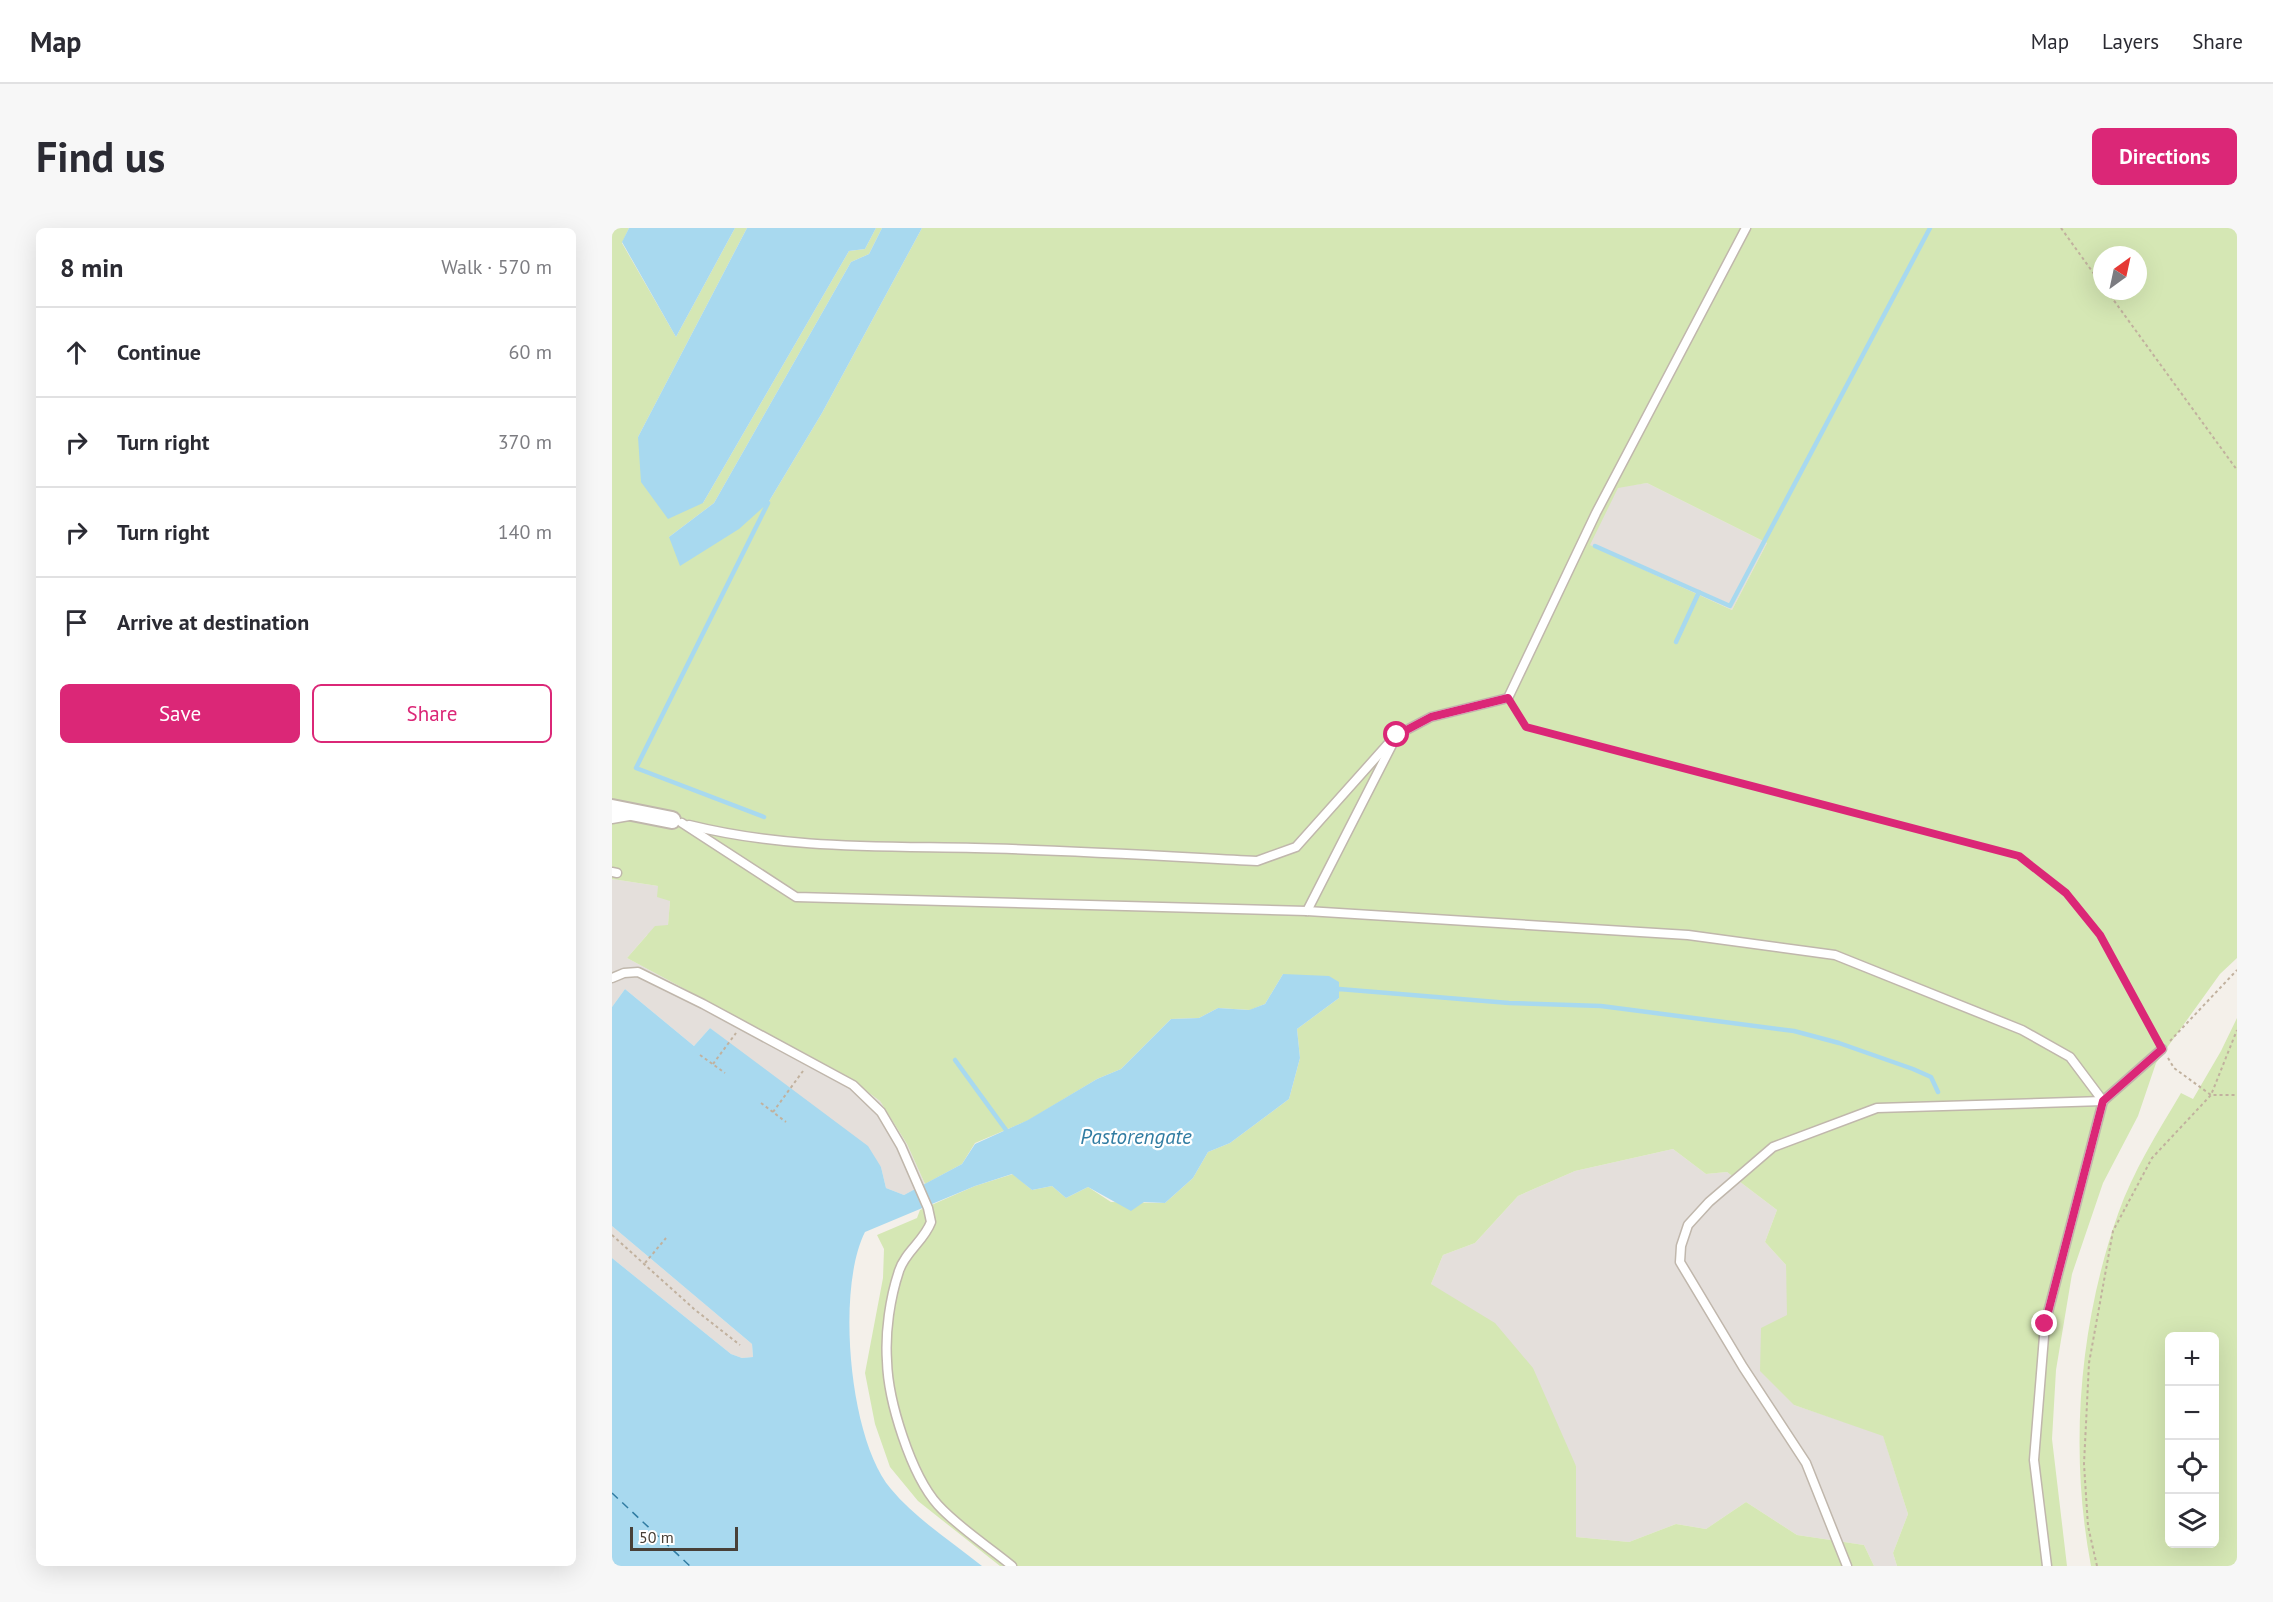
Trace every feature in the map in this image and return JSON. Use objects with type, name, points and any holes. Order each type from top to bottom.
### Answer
[{"type":"street","points":[[612,808],[677,822]]},
{"type":"lane","points":[[677,822],[753,838],[841,848],[976,848],[1257,861],[1296,847],[1397,735],[1431,717],[1508,698],[1596,513],[1746,228]]},
{"type":"lane","points":[[1307,911],[1397,735]]},
{"type":"lane","points":[[612,819],[647,814]]},
{"type":"lane","points":[[677,822],[796,897],[1307,911],[1688,935],[1835,955],[2022,1030],[2070,1057],[2103,1101]]},
{"type":"lane","points":[[612,978],[624,973],[638,972],[811,1061],[853,1085],[869,1098],[901,1146],[928,1208],[931,1222],[929,1229],[899,1271],[887,1332],[886,1363],[911,1460],[923,1485],[939,1505],[1012,1566]]},
{"type":"lane","points":[[2047,1566],[2034,1460],[2045,1324],[2103,1101],[2162,1049]]},
{"type":"lane","points":[[1847,1566],[1806,1463],[1743,1367],[1680,1262],[1681,1246],[1688,1225],[1709,1202],[1773,1147],[1877,1108],[2103,1101]]},
{"type":"path","points":[[2061,228],[2093,272]]},
{"type":"path","points":[[2114,300],[2237,470]]},
{"type":"path","points":[[1508,698],[1526,727],[2019,856],[2066,893],[2100,935],[2174,1068],[2211,1095],[2237,1095]]},
{"type":"path","points":[[2162,1049],[2237,970]]},
{"type":"path","points":[[2097,1566],[2088,1526],[2084,1464],[2089,1374],[2113,1231],[2152,1158],[2211,1095],[2237,1030]]},
{"type":"path","points":[[713,1064],[731,1039]]},
{"type":"path","points":[[700,1055],[725,1073]]},
{"type":"path","points":[[773,1113],[811,1061]]},
{"type":"path","points":[[760,1103],[786,1122]]},
{"type":"path","points":[[612,1235],[740,1345]]},
{"type":"path","points":[[645,1263],[666,1238]]},
{"type":"shaded area","points":[[1647,483],[1767,543],[1732,610],[1589,545],[1618,487]]},
{"type":"shaded area","points":[[612,879],[658,886],[670,901],[668,926],[647,935],[627,958],[845,1075],[880,1101],[907,1144],[925,1184],[904,1195],[886,1188],[881,1167],[710,1028],[694,1046],[625,989],[612,1007]]},
{"type":"shaded area","points":[[1673,1149],[1706,1174],[1727,1172],[1777,1210],[1765,1242],[1786,1265],[1794,1405],[1883,1435],[1908,1514],[1893,1553],[1897,1566],[1874,1566],[1864,1545],[1797,1535],[1746,1502],[1706,1529],[1676,1524],[1629,1542],[1576,1537],[1576,1466],[1431,1284],[1443,1255],[1475,1243],[1518,1196],[1575,1171]]},
{"type":"shaded area","points":[[612,1226],[752,1344],[753,1357],[742,1358],[731,1354],[612,1258]]},
{"type":"green space","points":[[612,228],[629,228],[622,243],[676,337],[735,228],[747,228],[638,437],[703,503],[849,251],[865,249],[876,228],[882,228],[869,254],[851,262],[714,503],[669,537],[768,503],[822,413],[922,228],[2237,228],[2237,958],[2220,974],[2156,1063],[2138,1116],[2103,1183],[2072,1274],[2056,1370],[2052,1439],[2067,1566],[1897,1566],[1893,1553],[1908,1514],[1883,1436],[1794,1405],[1760,1371],[1761,1328],[1787,1315],[1786,1265],[1765,1242],[1777,1210],[1727,1172],[1706,1174],[1673,1149],[1575,1171],[1518,1196],[1475,1243],[1443,1255],[1431,1284],[1495,1323],[1533,1368],[1576,1466],[1576,1537],[1629,1542],[1676,1524],[1706,1529],[1746,1502],[1797,1535],[1864,1545],[1874,1566],[1000,1566],[918,1501],[890,1467],[875,1424],[865,1373],[883,1278],[884,1249],[877,1235],[917,1218],[920,1210],[975,1186],[1013,1174],[1032,1190],[1052,1186],[1066,1198],[1088,1187],[1111,1202],[1165,1203],[1193,1178],[1208,1152],[1230,1143],[1289,1099],[1300,1058],[1297,1029],[1339,998],[1283,974],[1265,1004],[1250,1010],[1218,1008],[1199,1018],[1171,1019],[1121,1069],[1097,1079],[1029,1120],[975,1143],[962,1164],[925,1184],[907,1144],[880,1101],[845,1075],[627,958],[655,926],[668,925],[670,901],[657,897],[658,886],[612,879]],"holes":[[[1647,483],[1767,543],[1732,610],[1590,545],[1618,488]]]},
{"type":"green space","points":[[2237,1018],[2237,1566],[2091,1566],[2080,1478],[2080,1433],[2082,1388],[2094,1300],[2118,1214],[2138,1167],[2181,1093],[2193,1099]]},
{"type":"water","points":[[629,228],[735,228],[676,337],[622,242]]},
{"type":"water","points":[[747,228],[876,228],[865,249],[849,251],[703,503],[668,519],[641,482],[638,437]]},
{"type":"water","points":[[882,228],[922,228],[822,413],[768,503],[739,529],[680,566],[669,537],[714,503],[851,262],[869,254]]},
{"type":"water","name":"Pastorengate","points":[[1283,974],[1329,976],[1339,982],[1339,998],[1297,1029],[1300,1058],[1289,1099],[1230,1143],[1208,1152],[1193,1178],[1165,1203],[1144,1202],[1131,1211],[1088,1187],[1066,1198],[1052,1186],[1032,1190],[1012,1174],[975,1186],[865,1232],[856,1257],[849,1325],[851,1364],[865,1436],[877,1466],[891,1489],[923,1520],[982,1566],[612,1566],[612,1258],[731,1354],[742,1358],[753,1357],[752,1344],[612,1226],[612,1007],[625,989],[694,1046],[710,1028],[868,1146],[881,1167],[886,1188],[904,1195],[962,1164],[975,1144],[1028,1120],[1097,1079],[1121,1069],[1171,1019],[1199,1018],[1218,1008],[1249,1010],[1265,1004]]},
{"type":"waterway","points":[[1595,546],[1730,606],[1930,228]]},
{"type":"waterway","points":[[764,817],[636,768],[768,503]]},
{"type":"waterway","points":[[1676,642],[1699,592]]},
{"type":"waterway","points":[[1334,991],[1339,989],[1509,1003],[1601,1006],[1794,1031],[1839,1043],[1913,1069],[1931,1077],[1938,1092]]},
{"type":"waterway","points":[[955,1060],[1006,1130]]},
{"type":"ferry route","points":[[612,1493],[690,1566]]},
{"type":"route","points":[[1397,735],[1431,717],[1508,698],[1526,727],[2019,856],[2066,893],[2100,935],[2162,1049],[2103,1101],[2045,1324]]}]
